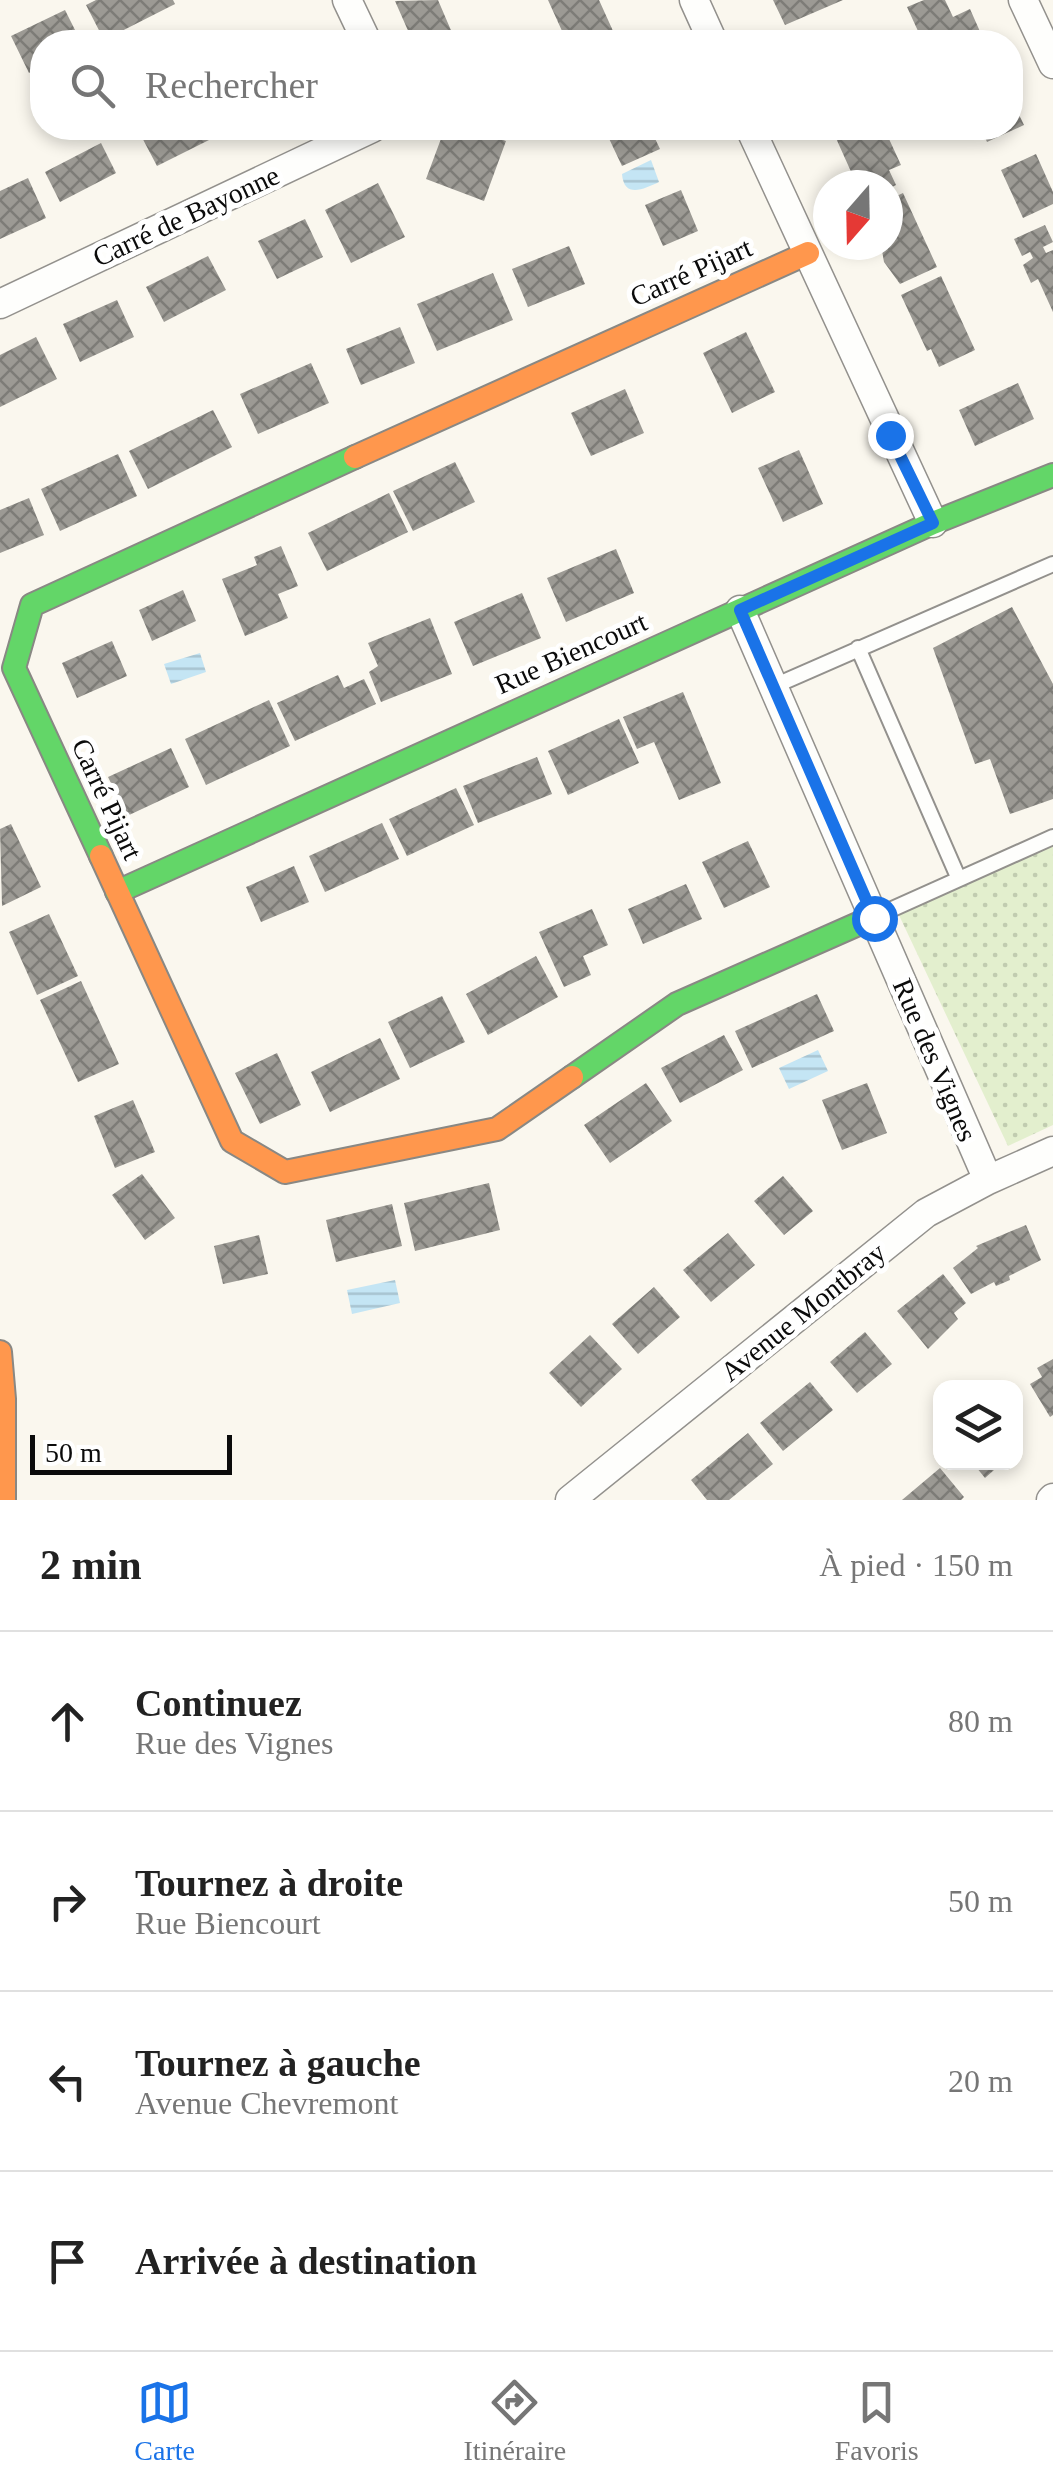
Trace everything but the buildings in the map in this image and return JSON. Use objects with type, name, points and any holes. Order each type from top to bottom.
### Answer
[{"type":"main road","name":"Carré Pijart","points":[[808,253],[32,605],[14,668],[232,1140],[286,1172],[497,1129],[677,1004],[874,918]]},
{"type":"main road","name":"Rue Biencourt","points":[[117,892],[933,523],[1053,475]]},
{"type":"main road","points":[[0,1352],[4,1500]]},
{"type":"street","points":[[348,0],[361,30]]},
{"type":"street","points":[[694,0],[708,30]]},
{"type":"street","points":[[1023,0],[1053,64]]},
{"type":"street","name":"Carré de Bayonne","points":[[0,304],[347,140]]},
{"type":"street","points":[[756,140],[933,523]]},
{"type":"street","name":"Rue des Vignes","points":[[740,610],[988,1180]]},
{"type":"street","name":"Avenue Montbray","points":[[570,1500],[926,1213],[1053,1152]]},
{"type":"lane","points":[[772,688],[1053,564]]},
{"type":"lane","points":[[858,648],[958,877]]},
{"type":"lane","points":[[874,918],[1053,837]]},
{"type":"green space","points":[[1053,844],[1053,1125],[1008,1146],[898,913]]},
{"type":"water","points":[[651,160],[659,182],[636,190],[627,187],[622,174]]},
{"type":"water","points":[[200,653],[206,672],[171,684],[164,664]]},
{"type":"water","points":[[818,1050],[828,1071],[789,1089],[779,1068]]},
{"type":"water","points":[[395,1280],[400,1303],[352,1314],[347,1290]]},
{"type":"traffic: fast","points":[[101,856],[14,668],[32,605],[355,457]]},
{"type":"traffic: fast","points":[[117,892],[933,523],[1053,475]]},
{"type":"traffic: fast","points":[[572,1077],[677,1004],[874,917]]},
{"type":"traffic: slow","points":[[355,457],[808,253]]},
{"type":"traffic: slow","points":[[101,856],[232,1141],[285,1172],[497,1129],[572,1077]]},
{"type":"traffic: slow","points":[[0,1352],[4,1500]]},
{"type":"route","points":[[874,918],[740,610],[933,523],[890,435]]}]
